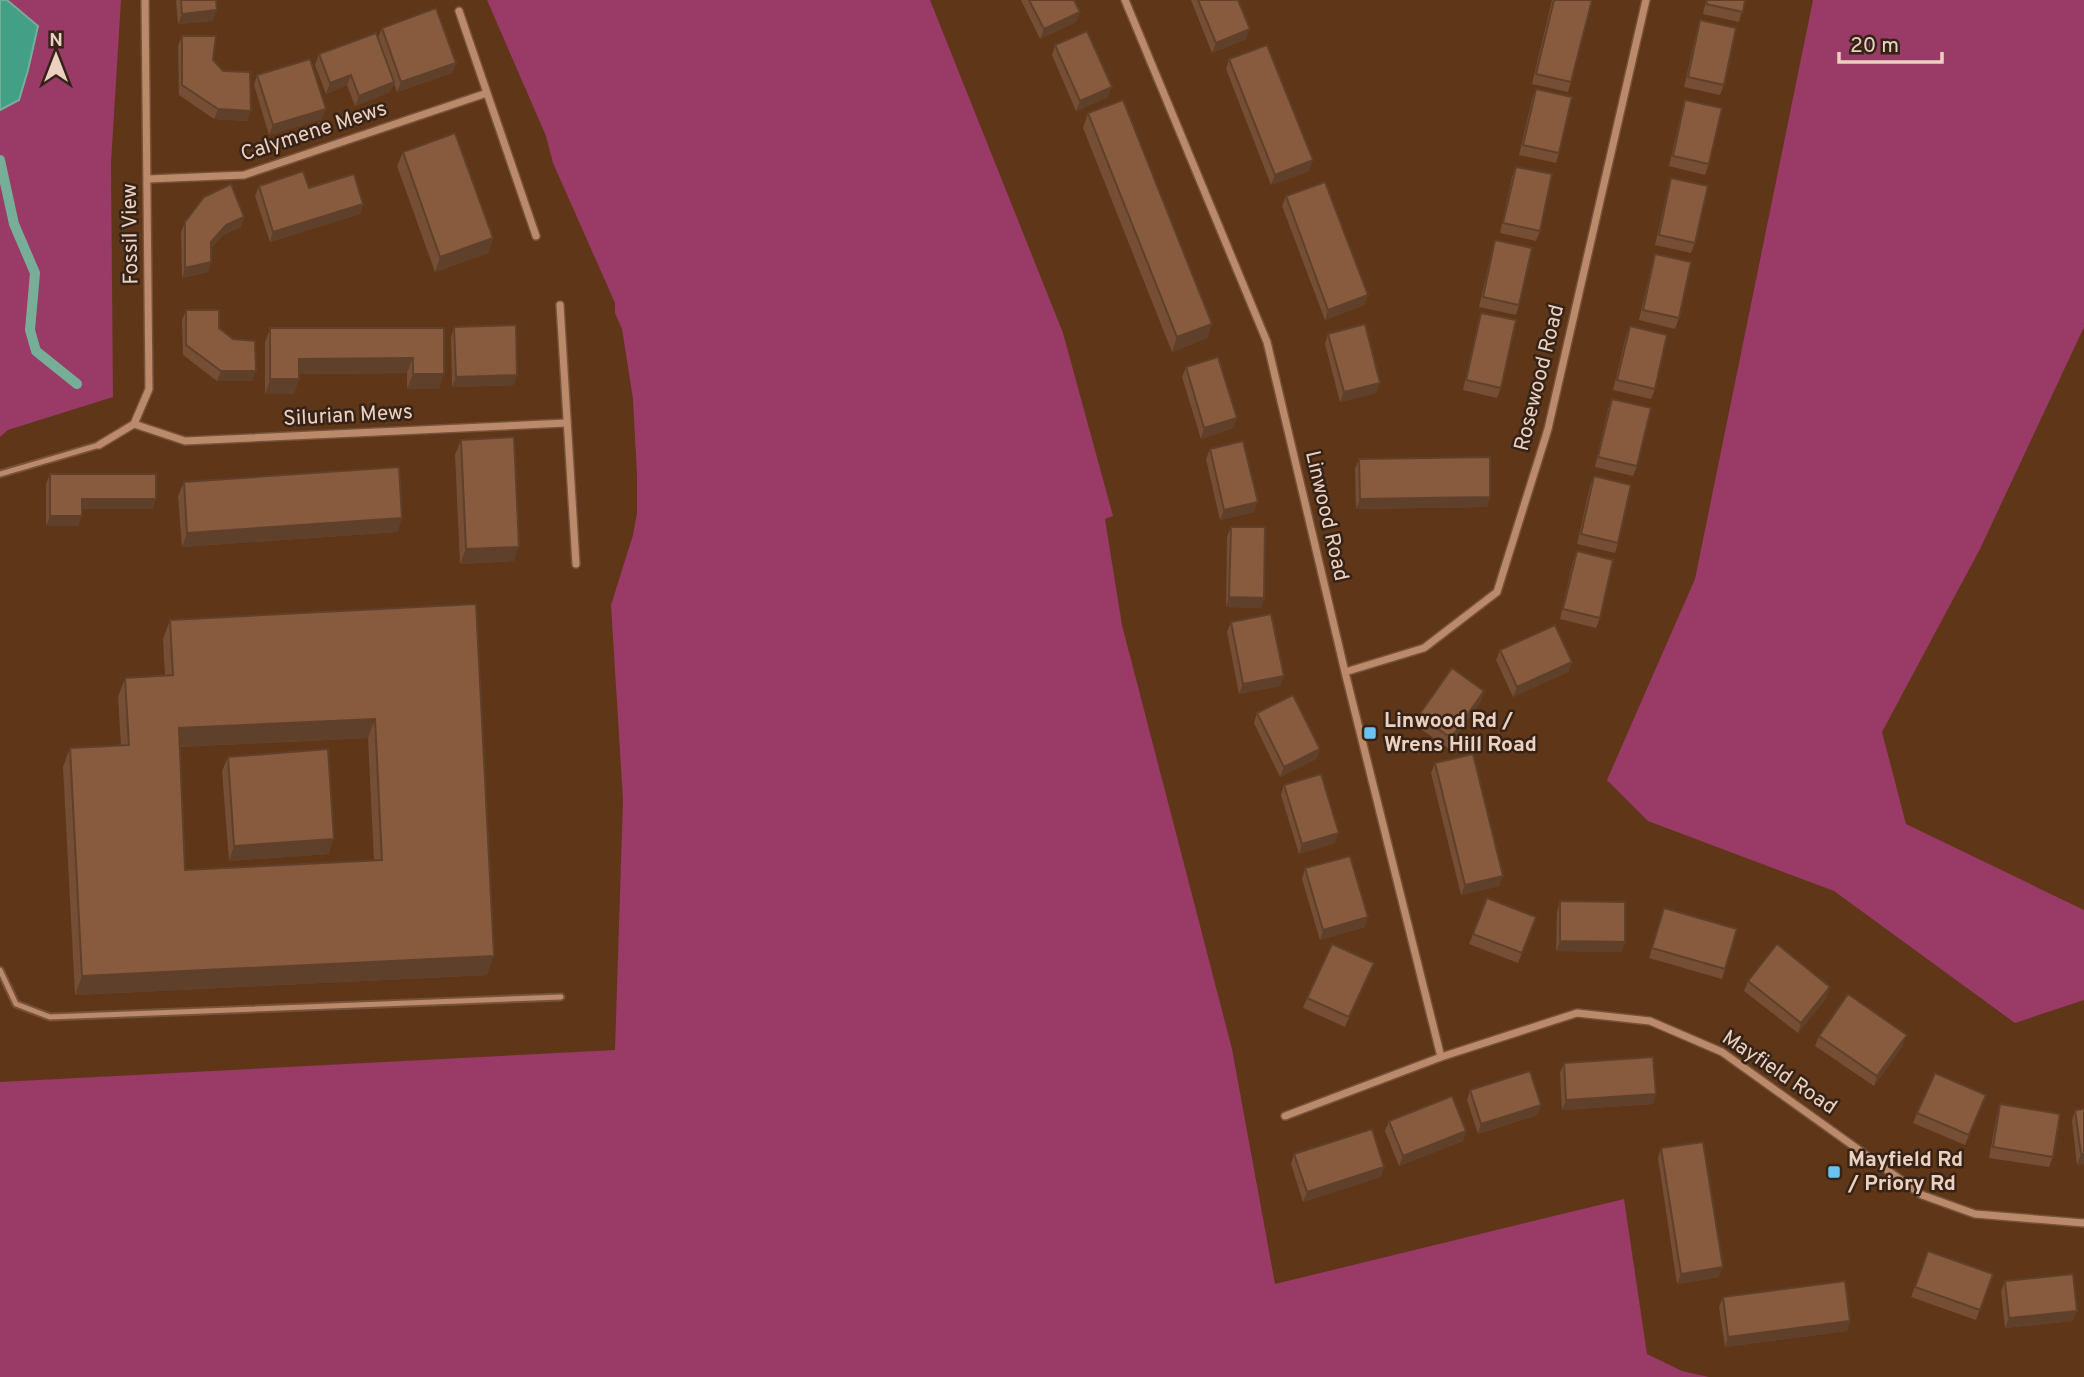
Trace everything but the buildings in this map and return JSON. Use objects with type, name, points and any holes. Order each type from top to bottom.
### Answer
[{"type":"street","name":"Fossil View","points":[[134,424],[149,389],[145,0]]},
{"type":"street","name":"Linwood Road","points":[[1125,0],[1267,342],[1345,672],[1441,1057]]},
{"type":"street","name":"Rosewood Road","points":[[1345,672],[1424,648],[1497,592],[1548,429],[1646,0]]},
{"type":"street","points":[[459,11],[536,236]]},
{"type":"street","name":"Calymene Mews","points":[[148,179],[244,175],[487,93]]},
{"type":"street","points":[[560,305],[576,564]]},
{"type":"street","name":"Silurian Mews","points":[[134,424],[186,442],[567,423]]},
{"type":"street","points":[[99,446],[134,424]]},
{"type":"street","name":"Mayfield Road","points":[[1285,1116],[1441,1057],[1577,1013],[1650,1021],[1722,1052],[1922,1195],[1975,1214],[2084,1223]]},
{"type":"lane","points":[[0,474],[99,446]]},
{"type":"lane","points":[[0,970],[16,1004],[50,1017],[561,997]]},
{"type":"shaded area","points":[[0,0],[121,0],[111,163],[113,397],[8,430],[0,437]]},
{"type":"shaded area","points":[[487,0],[930,0],[1063,333],[1113,516],[1105,519],[1122,625],[1232,1049],[1275,1284],[1624,1199],[1647,1354],[1682,1371],[1709,1377],[0,1377],[0,1082],[615,1050],[623,800],[611,605],[633,535],[637,513],[633,399],[615,303],[553,163],[546,136]]},
{"type":"shaded area","points":[[1813,0],[2084,0],[2084,327],[1980,549],[1882,732],[1906,824],[2084,910],[2084,1000],[2015,1023],[1834,891],[1648,821],[1607,780],[1695,579]]},
{"type":"water","points":[[0,0],[7,0],[38,26],[19,100],[0,110]]},
{"type":"waterway","points":[[0,160],[14,224],[35,273],[30,330],[36,351],[77,384]]},
{"type":"place","name":"Linwood Rd / Wrens Hill Road","points":[[1370,733]]},
{"type":"place","name":"Mayfield Rd / Priory Rd","points":[[1834,1172]]}]
